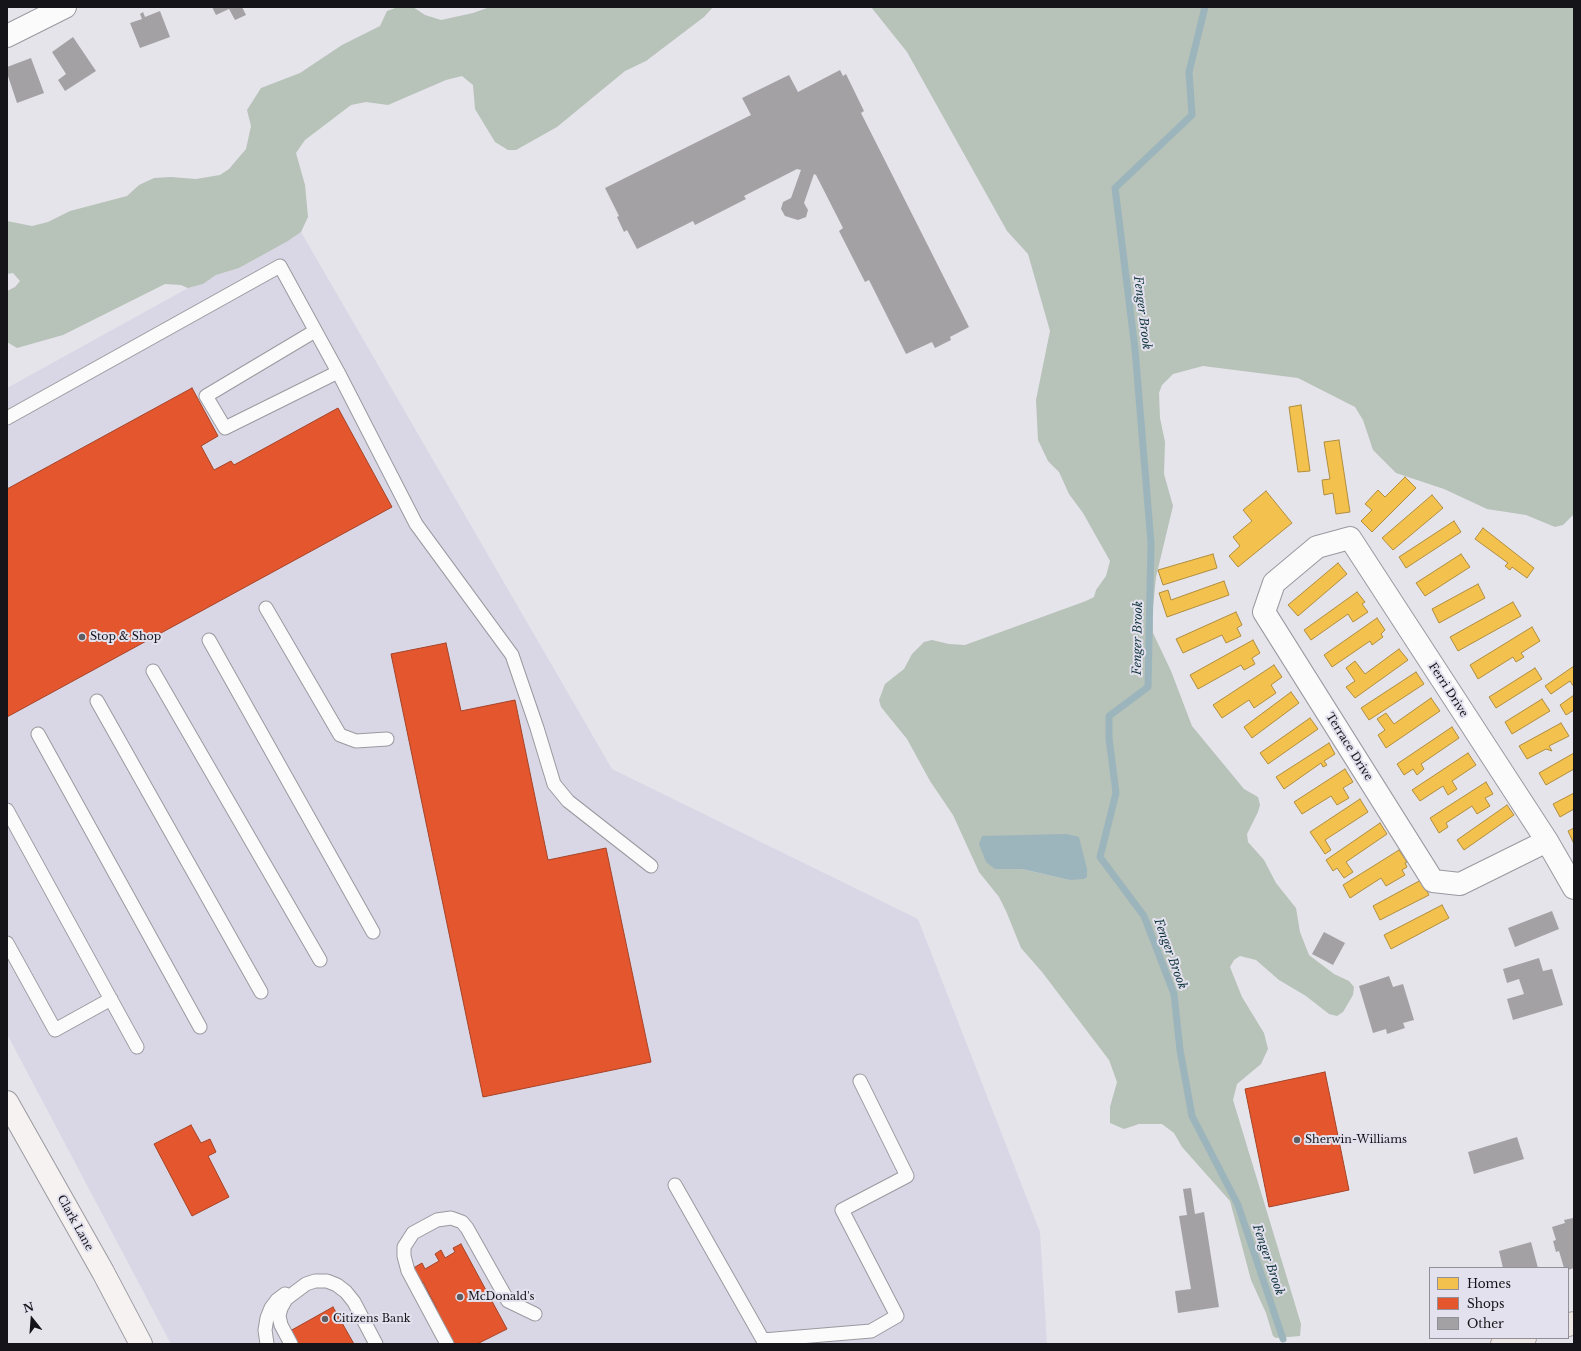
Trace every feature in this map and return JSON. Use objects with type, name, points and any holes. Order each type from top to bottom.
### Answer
[{"type":"main road","name":"Clark Lane","points":[[7,1102],[103,1272],[141,1344]]},
{"type":"main road","points":[[1502,1344],[1521,1339]]},
{"type":"street","points":[[7,36],[65,7]]},
{"type":"street","name":"Terrace Drive","points":[[1350,538],[1317,547],[1274,583],[1264,612],[1433,881],[1460,884],[1546,841]]},
{"type":"street","name":"Ferri Drive","points":[[1350,538],[1546,841],[1574,888]]},
{"type":"lane","points":[[7,418],[280,266],[338,372],[416,524],[512,655],[554,784],[568,801],[651,866]]},
{"type":"lane","points":[[316,331],[206,396],[225,428],[338,372]]},
{"type":"lane","points":[[266,608],[340,735],[356,741],[387,739]]},
{"type":"lane","points":[[209,640],[372,932]]},
{"type":"lane","points":[[153,670],[320,960]]},
{"type":"lane","points":[[97,701],[261,992]]},
{"type":"lane","points":[[38,734],[200,1027]]},
{"type":"lane","points":[[7,810],[137,1047]]},
{"type":"lane","points":[[7,943],[55,1030],[111,999]]},
{"type":"lane","points":[[675,1184],[763,1340],[871,1330],[897,1316],[842,1210],[907,1176],[860,1081]]},
{"type":"lane","points":[[447,1344],[408,1271],[404,1256],[404,1247],[413,1233],[437,1220],[451,1218],[462,1222],[467,1228],[508,1301],[535,1314]]},
{"type":"lane","points":[[266,1344],[265,1330],[267,1318],[271,1308],[277,1300],[285,1294],[315,1281],[327,1281],[337,1285],[346,1292],[354,1302],[376,1344]]},
{"type":"lane","points":[[291,1344],[281,1325],[279,1316],[281,1308],[286,1299],[306,1284]]},
{"type":"shaded area","points":[[398,7],[413,7],[425,15],[441,20],[473,13],[490,7],[713,7],[704,17],[646,61],[625,71],[557,127],[516,150],[508,150],[495,142],[475,109],[473,85],[462,76],[446,80],[388,105],[366,102],[351,105],[305,140],[296,153],[305,185],[308,217],[301,232],[288,241],[239,268],[216,275],[203,284],[188,288],[181,285],[165,284],[63,335],[17,348],[7,342],[7,291],[15,287],[20,281],[13,273],[7,274],[7,221],[32,226],[48,222],[70,211],[127,196],[139,185],[154,178],[171,177],[196,179],[220,175],[229,169],[246,149],[251,126],[247,110],[261,88],[300,73],[342,45],[380,26],[387,11]]},
{"type":"shaded area","points":[[871,7],[1574,7],[1574,514],[1563,525],[1555,527],[1526,515],[1487,509],[1444,489],[1396,473],[1373,450],[1363,420],[1355,407],[1298,378],[1203,366],[1173,374],[1162,385],[1159,393],[1160,418],[1165,442],[1164,474],[1173,506],[1156,577],[1152,617],[1153,633],[1171,671],[1192,726],[1244,789],[1258,797],[1260,805],[1247,834],[1248,842],[1264,860],[1276,883],[1296,908],[1300,932],[1309,955],[1334,974],[1349,981],[1354,987],[1353,995],[1343,1012],[1337,1016],[1329,1014],[1306,996],[1279,980],[1256,960],[1240,956],[1234,960],[1230,967],[1242,997],[1264,1033],[1268,1049],[1261,1064],[1237,1084],[1233,1100],[1301,1324],[1300,1336],[1276,1338],[1273,1336],[1266,1313],[1251,1280],[1230,1201],[1182,1147],[1174,1133],[1162,1124],[1139,1124],[1124,1129],[1110,1123],[1110,1107],[1117,1082],[1109,1060],[1042,972],[1021,948],[999,897],[979,872],[953,815],[930,781],[907,739],[881,707],[879,700],[885,684],[904,669],[912,654],[924,642],[932,640],[949,644],[965,645],[1086,601],[1094,597],[1096,590],[1106,576],[1110,561],[1083,513],[1069,494],[1059,472],[1048,461],[1038,440],[1036,400],[1050,331],[1028,254],[1007,231],[907,52]],"holes":[[[1022,869],[1087,869],[1069,880]]]},
{"type":"shaded area","points":[[301,232],[612,769],[918,919],[1040,1232],[1047,1344],[171,1344],[7,1034],[7,388],[188,288],[203,284],[216,275],[239,268],[288,241]]},
{"type":"water","points":[[1067,834],[1079,837],[1087,869],[1087,877],[1084,879],[1069,880],[1022,869],[995,869],[986,862],[979,844],[982,836]]},
{"type":"building: Homes","points":[[1301,405],[1310,471],[1298,472],[1289,407]]},
{"type":"building: Homes","points":[[1339,440],[1350,512],[1336,514],[1333,493],[1324,495],[1322,480],[1330,479],[1324,442]]},
{"type":"building: Homes","points":[[1405,477],[1416,488],[1372,532],[1361,521],[1372,510],[1365,504],[1378,490],[1385,497]]},
{"type":"building: Homes","points":[[1266,491],[1292,523],[1238,567],[1229,556],[1240,546],[1233,537],[1252,521],[1243,510]]},
{"type":"building: Homes","points":[[1432,495],[1443,508],[1393,550],[1382,538]]},
{"type":"building: Homes","points":[[1454,521],[1461,532],[1406,568],[1399,557]]},
{"type":"building: Homes","points":[[1483,528],[1534,568],[1527,578],[1512,567],[1510,570],[1505,566],[1508,563],[1475,539]]},
{"type":"building: Homes","points":[[1213,554],[1217,568],[1163,585],[1158,570]]},
{"type":"building: Homes","points":[[1461,554],[1470,567],[1425,596],[1416,583]]},
{"type":"building: Homes","points":[[1338,563],[1347,574],[1298,616],[1288,605]]},
{"type":"building: Homes","points":[[1224,581],[1229,595],[1167,617],[1159,593],[1168,590],[1171,600]]},
{"type":"building: Homes","points":[[1478,584],[1485,598],[1439,623],[1432,609]]},
{"type":"building: Homes","points":[[1357,592],[1365,602],[1362,604],[1368,612],[1353,622],[1348,614],[1311,640],[1304,630]]},
{"type":"building: Homes","points":[[1513,602],[1521,616],[1458,651],[1450,637]]},
{"type":"building: Homes","points":[[1236,612],[1242,625],[1237,628],[1241,636],[1226,643],[1222,635],[1183,653],[1176,639]]},
{"type":"building: Homes","points":[[1377,618],[1385,630],[1381,634],[1383,637],[1372,645],[1370,641],[1332,667],[1324,655]]},
{"type":"building: Homes","points":[[1532,627],[1540,641],[1521,653],[1524,657],[1516,662],[1513,657],[1478,679],[1470,665]]},
{"type":"building: Homes","points":[[1253,640],[1260,653],[1252,658],[1255,664],[1244,670],[1241,665],[1198,689],[1190,675]]},
{"type":"building: Homes","points":[[1399,649],[1408,660],[1355,698],[1346,687],[1355,681],[1346,668],[1355,661],[1365,674]]},
{"type":"building: Homes","points":[[1274,665],[1282,677],[1271,685],[1276,693],[1254,708],[1249,700],[1222,718],[1213,705]]},
{"type":"building: Homes","points":[[1574,666],[1574,687],[1570,681],[1551,694],[1545,686]]},
{"type":"building: Homes","points":[[1535,668],[1542,679],[1496,708],[1489,697]]},
{"type":"building: Homes","points":[[1416,672],[1424,684],[1369,720],[1361,708]]},
{"type":"building: Homes","points":[[1291,692],[1299,703],[1252,738],[1244,727]]},
{"type":"building: Homes","points":[[1574,695],[1574,710],[1566,715],[1560,705]]},
{"type":"building: Homes","points":[[1431,698],[1440,711],[1386,748],[1378,735],[1385,730],[1377,719],[1386,713],[1394,724]]},
{"type":"building: Homes","points":[[1542,699],[1550,711],[1512,734],[1505,722]]},
{"type":"building: Homes","points":[[1310,718],[1318,729],[1268,764],[1260,753]]},
{"type":"building: Homes","points":[[1561,723],[1569,736],[1549,746],[1552,751],[1546,749],[1527,759],[1519,746]]},
{"type":"building: Homes","points":[[1452,727],[1459,738],[1421,764],[1424,769],[1417,775],[1413,769],[1404,775],[1397,764]]},
{"type":"building: Homes","points":[[1329,743],[1335,754],[1324,761],[1327,765],[1323,767],[1321,763],[1284,789],[1276,777]]},
{"type":"building: Homes","points":[[1468,753],[1476,765],[1452,781],[1457,789],[1448,795],[1443,786],[1420,801],[1412,790]]},
{"type":"building: Homes","points":[[1574,753],[1574,769],[1546,785],[1539,773]]},
{"type":"building: Homes","points":[[1345,769],[1353,782],[1343,788],[1349,798],[1337,805],[1331,796],[1302,814],[1294,802]]},
{"type":"building: Homes","points":[[1486,782],[1493,794],[1485,798],[1490,806],[1477,814],[1472,806],[1446,823],[1448,827],[1439,833],[1430,818]]},
{"type":"building: Homes","points":[[1574,793],[1574,809],[1560,817],[1553,804]]},
{"type":"building: Homes","points":[[1360,799],[1368,812],[1325,840],[1331,850],[1325,854],[1310,832]]},
{"type":"building: Homes","points":[[1507,805],[1514,815],[1464,850],[1457,840]]},
{"type":"building: Homes","points":[[1380,823],[1387,834],[1346,862],[1353,872],[1344,878],[1337,868],[1333,871],[1326,860]]},
{"type":"building: Homes","points":[[1574,828],[1574,844],[1568,831]]},
{"type":"building: Homes","points":[[1399,850],[1407,862],[1405,863],[1407,867],[1402,870],[1405,875],[1386,886],[1381,878],[1350,898],[1343,885]]},
{"type":"building: Homes","points":[[1421,880],[1429,895],[1380,920],[1373,906]]},
{"type":"building: Homes","points":[[1442,905],[1449,918],[1391,949],[1384,935]]},
{"type":"building: Shops","points":[[192,388],[218,436],[201,446],[214,470],[231,461],[234,465],[338,408],[392,507],[7,717],[7,489]]},
{"type":"building: Shops","points":[[446,643],[461,711],[515,700],[548,860],[606,848],[651,1062],[483,1097],[391,654]]},
{"type":"building: Shops","name":"Sherwin-Williams","points":[[1325,1072],[1349,1190],[1269,1207],[1245,1089]]},
{"type":"building: Shops","points":[[191,1125],[201,1143],[210,1139],[216,1152],[208,1156],[229,1197],[192,1216],[154,1144]]},
{"type":"building: Shops","name":"McDonald's","points":[[461,1244],[507,1329],[477,1344],[451,1344],[434,1311],[437,1309],[423,1282],[418,1285],[410,1270],[422,1263],[425,1269],[439,1261],[435,1254],[441,1250],[445,1258],[455,1252],[453,1248]]},
{"type":"building: Shops","name":"Citizens Bank","points":[[333,1307],[354,1344],[297,1344],[290,1331]]},
{"type":"building: Other","points":[[212,7],[242,7],[246,15],[235,20],[229,9],[216,15]]},
{"type":"building: Other","points":[[160,11],[170,37],[140,48],[130,23],[142,19],[140,14],[143,12],[145,17]]},
{"type":"building: Other","points":[[73,37],[96,71],[65,91],[58,80],[66,74],[52,52]]},
{"type":"building: Other","points":[[31,58],[44,93],[17,103],[7,73],[7,67]]},
{"type":"building: Other","points":[[840,70],[843,76],[846,74],[864,111],[861,113],[969,327],[950,337],[951,340],[935,348],[932,342],[906,354],[869,280],[865,282],[839,231],[843,228],[816,175],[814,174],[804,203],[808,210],[806,217],[798,220],[785,216],[781,209],[783,202],[791,198],[801,170],[797,169],[744,196],[746,199],[695,225],[693,221],[637,249],[627,230],[624,232],[617,217],[619,216],[605,188],[751,115],[742,98],[789,75],[798,92]]},
{"type":"building: Other","points":[[1552,911],[1559,929],[1515,947],[1508,928]]},
{"type":"building: Other","points":[[1324,932],[1345,943],[1333,965],[1312,954]]},
{"type":"building: Other","points":[[1539,958],[1543,971],[1552,969],[1563,1005],[1513,1020],[1507,999],[1524,994],[1519,979],[1507,983],[1503,969]]},
{"type":"building: Other","points":[[1389,976],[1393,987],[1403,984],[1414,1020],[1403,1023],[1405,1028],[1387,1034],[1386,1029],[1373,1033],[1359,986]]},
{"type":"building: Other","points":[[1517,1137],[1524,1159],[1474,1174],[1468,1152]]},
{"type":"building: Other","points":[[1191,1188],[1195,1214],[1204,1212],[1219,1307],[1178,1313],[1175,1291],[1191,1289],[1179,1216],[1187,1215],[1183,1189]]},
{"type":"building: Other","points":[[1573,1218],[1574,1221],[1574,1268],[1569,1270],[1569,1267],[1564,1267],[1559,1251],[1556,1252],[1553,1241],[1556,1240],[1552,1227],[1565,1223],[1564,1220]]},
{"type":"building: Other","points":[[1531,1242],[1538,1267],[1503,1267],[1499,1251]]},
{"type":"waterway","name":"Fenger Brook","points":[[1205,7],[1189,72],[1192,115],[1115,188],[1135,349],[1151,543],[1148,687],[1109,716],[1109,738],[1116,793],[1100,857],[1144,916],[1174,994],[1180,1050],[1192,1116],[1238,1205],[1283,1339]]},
{"type":"place","name":"Stop & Shop","points":[[82,637]]},
{"type":"place","name":"Sherwin-Williams","points":[[1297,1140]]},
{"type":"place","name":"McDonald's","points":[[460,1297]]},
{"type":"place","name":"Citizens Bank","points":[[325,1319]]}]
